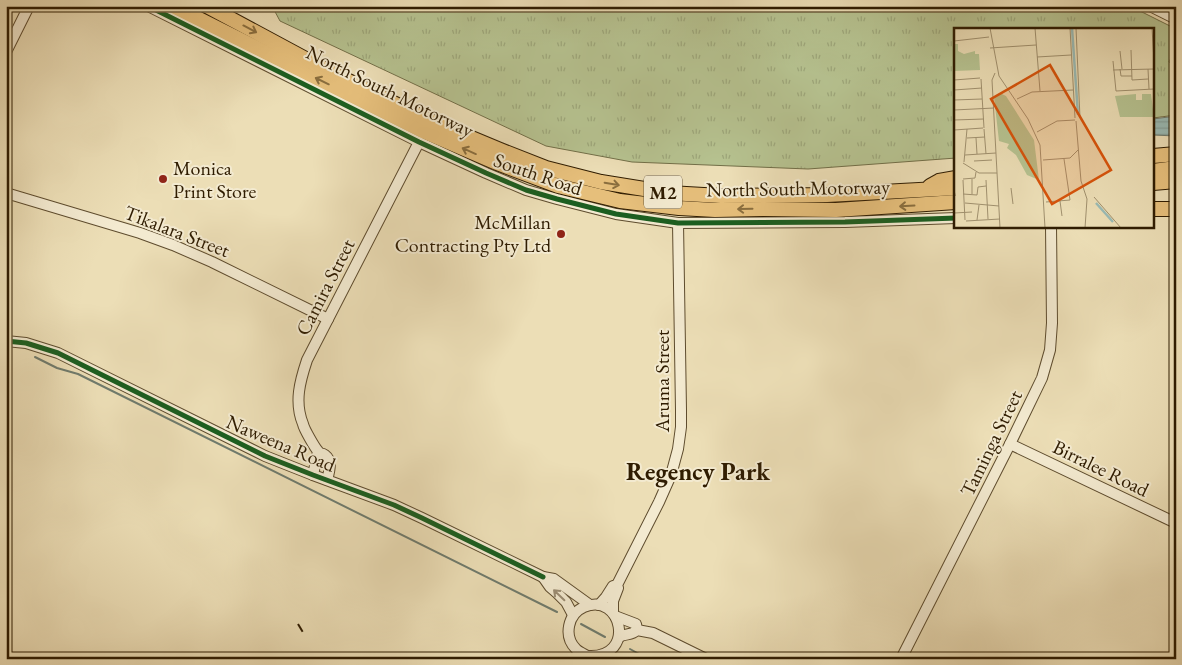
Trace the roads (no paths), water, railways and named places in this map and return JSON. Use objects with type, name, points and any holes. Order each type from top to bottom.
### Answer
[{"type":"highway","name":"North South Motorway","points":[[173,6],[423,131],[497,163],[558,186],[620,201],[715,210],[836,210],[954,202]]},
{"type":"highway","name":"North South Motorway","points":[[207,6],[326,70],[428,120],[546,168],[601,182],[669,193],[721,196],[827,195],[954,188]]},
{"type":"highway","points":[[1154,156],[1176,154]]},
{"type":"highway","points":[[1154,171],[1176,168]]},
{"type":"highway","points":[[920,191],[939,180],[954,178]]},
{"type":"highway","points":[[1154,183],[1176,181]]},
{"type":"highway","points":[[937,204],[954,208]]},
{"type":"highway","points":[[1154,209],[1176,209]]},
{"type":"street","points":[[6,52],[29,6]]},
{"type":"street","name":"South Road","points":[[148,6],[419,142],[526,190],[557,199],[616,214],[678,223],[845,222],[954,218]]},
{"type":"street","points":[[1150,6],[1176,19]]},
{"type":"street","name":"Camira Street","points":[[327,480],[330,469],[329,460],[325,455],[318,452],[303,425],[300,414],[298,397],[301,379],[307,360],[419,142]]},
{"type":"street","name":"Tikalara Street","points":[[6,192],[173,245],[328,319]]},
{"type":"street","name":"Aruma Street","points":[[614,614],[613,601],[618,588],[617,585],[660,502],[671,475],[678,449],[681,410],[678,223]]},
{"type":"street","name":"Taminga Street","points":[[901,659],[1042,378],[1050,350],[1052,323],[1050,228]]},
{"type":"street","name":"Naweena Road","points":[[6,340],[42,347],[65,356],[266,456],[394,505],[543,577],[554,579],[595,605]]},
{"type":"street","name":"Birralee Road","points":[[1010,444],[1176,523]]},
{"type":"street","points":[[314,475],[318,452]]},
{"type":"street","name":"Naweena Road","points":[[543,577],[550,587],[558,592],[566,602],[573,615]]},
{"type":"street","name":"Aruma Street","points":[[595,605],[606,597],[613,586],[617,585]]},
{"type":"street","points":[[614,614],[620,630],[611,655],[603,654],[590,657],[581,653],[570,642],[568,626],[573,615],[582,607],[595,605],[607,608],[614,614],[636,624],[638,630]]},
{"type":"street","points":[[619,637],[634,634],[638,630]]},
{"type":"street","points":[[638,630],[653,633],[706,659]]},
{"type":"water","points":[[1176,116],[1176,136],[1154,135],[1154,119]]},
{"type":"waterway","points":[[35,357],[57,368],[78,374],[557,612]]},
{"type":"waterway","points":[[581,624],[605,637]]},
{"type":"waterway","points":[[630,649],[648,659]]},
{"type":"railway","points":[[298,624],[307,639]]},
{"type":"place","name":"Monica Print Store","points":[[163,179]]},
{"type":"place","name":"McMillan Contracting Pty Ltd","points":[[561,234]]},
{"type":"district","name":"Regency Park","points":[[698,471]]}]
